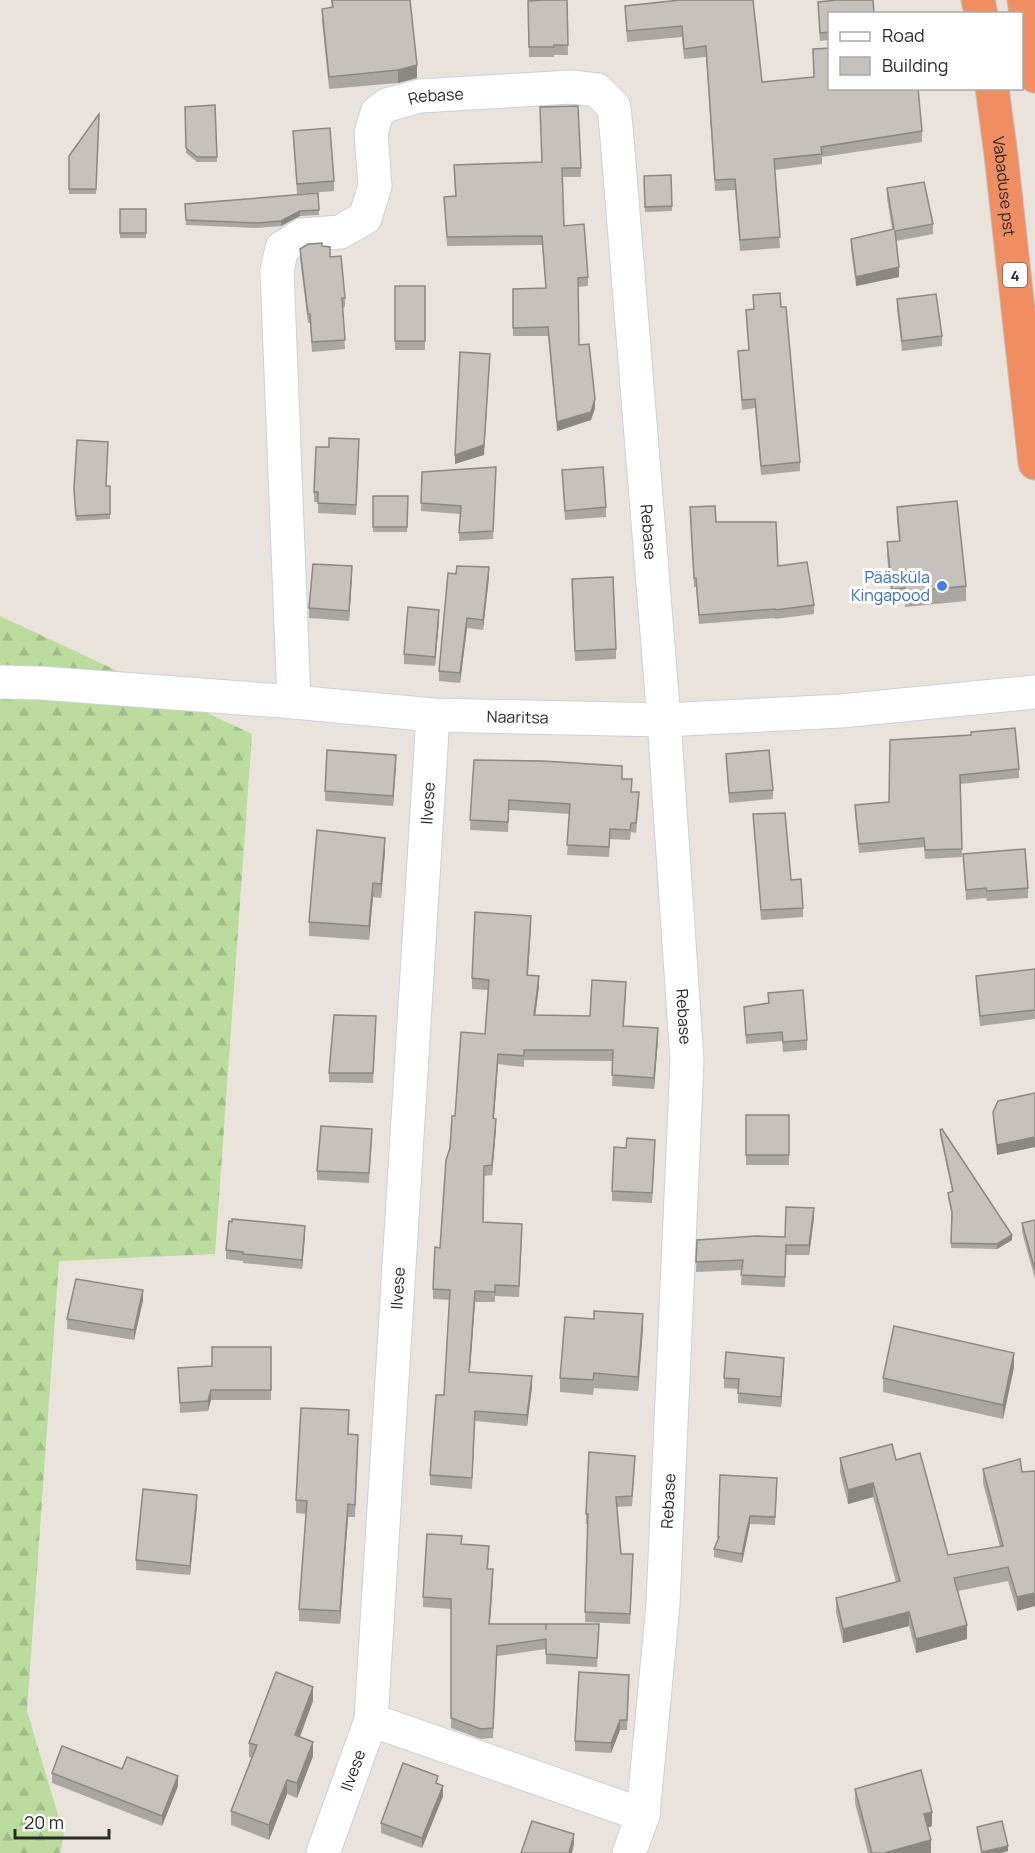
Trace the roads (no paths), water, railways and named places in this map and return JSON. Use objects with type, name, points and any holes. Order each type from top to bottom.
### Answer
[{"type":"highway","points":[[1024,0],[1035,76]]},
{"type":"highway","name":"Vabaduse pst","points":[[992,90],[1035,463]]},
{"type":"street","name":"Rebase","points":[[294,702],[277,270],[282,248],[302,235],[340,232],[365,218],[375,186],[370,133],[377,113],[387,105],[420,96],[571,87],[597,90],[614,107],[664,720],[687,1061],[663,1604],[643,1815],[628,1853]]},
{"type":"street","name":"Naaritsa","points":[[0,682],[294,702],[433,715],[664,720],[841,711],[1035,692]]},
{"type":"street","name":"Ilvese","points":[[322,1853],[371,1720],[433,715]]},
{"type":"street","points":[[371,1720],[643,1815]]},
{"type":"place","name":"Pääsküla Kingapood","points":[[942,586]]}]
